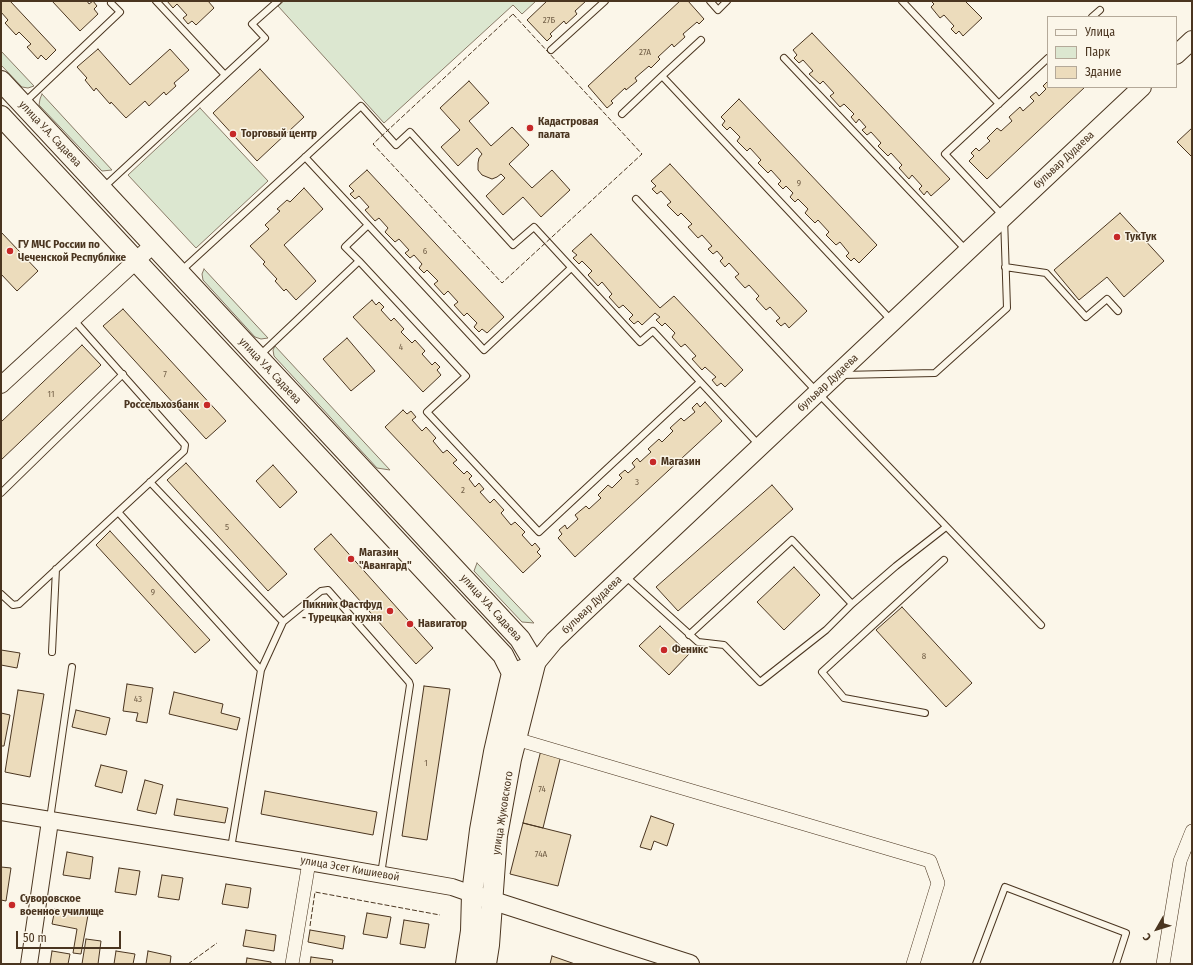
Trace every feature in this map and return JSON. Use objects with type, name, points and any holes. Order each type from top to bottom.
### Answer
[{"type":"main road","points":[[1177,54],[1192,40]]},
{"type":"main road","name":"улица У.А. Садаева","points":[[1,81],[520,639],[535,664]]},
{"type":"main road","name":"бульвар Дудаева","points":[[512,673],[535,664],[559,636],[1141,88]]},
{"type":"main road","name":"улица У.А. Садаева","points":[[1,116],[503,655],[512,673]]},
{"type":"main road","name":"улица Жуковского","points":[[486,964],[497,836],[516,739],[535,664]]},
{"type":"main road","points":[[466,964],[471,931],[472,894],[480,830],[494,752],[512,673]]},
{"type":"main road","name":"улица Эсет Кишиевой","points":[[472,894],[690,964]]},
{"type":"street","points":[[1,385],[153,245]]},
{"type":"street","points":[[516,739],[930,861],[938,883],[913,964]]},
{"type":"street","name":"улица Эсет Кишиевой","points":[[1,812],[381,874],[452,887],[472,894]]},
{"type":"street","points":[[29,964],[50,821]]},
{"type":"street","points":[[1163,964],[1180,861],[1192,830]]},
{"type":"street","points":[[292,964],[309,862]]},
{"type":"lane","points":[[156,1],[225,75]]},
{"type":"lane","points":[[101,189],[265,38],[252,24],[278,1]]},
{"type":"lane","points":[[552,50],[605,1]]},
{"type":"lane","points":[[710,1],[718,10],[727,1]]},
{"type":"lane","points":[[902,1],[999,104]]},
{"type":"lane","points":[[22,104],[120,12],[111,2]]},
{"type":"lane","points":[[1093,16],[1100,10]]},
{"type":"lane","points":[[622,114],[700,40]]},
{"type":"lane","points":[[784,58],[967,252]]},
{"type":"lane","points":[[835,376],[935,372],[1007,308],[1004,217],[945,154],[1047,59]]},
{"type":"lane","points":[[662,76],[892,322]]},
{"type":"lane","points":[[179,273],[362,106],[396,145],[410,132],[513,245],[534,227],[640,342],[653,330],[760,446]]},
{"type":"lane","points":[[305,157],[484,350],[571,268]]},
{"type":"lane","points":[[636,199],[817,392],[1041,625]]},
{"type":"lane","points":[[368,225],[345,247],[466,376],[427,412],[539,532],[700,382]]},
{"type":"lane","points":[[258,357],[359,261]]},
{"type":"lane","points":[[1005,267],[1046,273],[1086,317],[1107,299],[1118,310]]},
{"type":"lane","points":[[1,594],[10,603],[16,605],[184,451],[185,445],[73,319]]},
{"type":"lane","points":[[1,493],[123,374]]},
{"type":"lane","points":[[150,482],[283,622]]},
{"type":"lane","points":[[118,512],[261,670]]},
{"type":"lane","points":[[624,575],[698,642],[724,645],[760,682],[826,630],[852,604],[896,566],[946,527]]},
{"type":"lane","points":[[690,635],[792,540],[852,604]]},
{"type":"lane","points":[[925,713],[844,698],[822,672],[944,560]]},
{"type":"lane","points":[[52,652],[56,569]]},
{"type":"lane","points":[[230,849],[261,670],[283,622],[322,590],[328,590],[410,684],[381,874]]},
{"type":"lane","points":[[50,821],[72,668]]},
{"type":"lane","points":[[976,964],[1004,887],[1126,933],[1116,964]]},
{"type":"green space","points":[[284,1],[536,1],[522,14],[513,5],[384,123],[278,6]]},
{"type":"green space","points":[[1,51],[34,86],[28,88],[22,87],[1,65]]},
{"type":"green space","points":[[42,94],[112,170],[102,171],[39,105]]},
{"type":"green space","points":[[200,108],[268,181],[196,248],[128,175]]},
{"type":"green space","points":[[204,269],[268,338],[261,339],[255,337],[203,280],[202,274]]},
{"type":"green space","points":[[275,346],[390,470],[377,468],[274,356],[273,350]]},
{"type":"green space","points":[[477,563],[534,623],[522,622],[474,571]]},
{"type":"building","points":[[1,1],[10,1],[56,50],[46,60],[41,55],[38,59],[27,47],[31,44],[19,32],[16,35],[5,23],[8,20],[1,12]]},
{"type":"building","points":[[52,1],[87,1],[89,4],[93,1],[97,6],[94,9],[98,14],[80,31]]},
{"type":"building","points":[[167,1],[208,1],[214,8],[196,25],[192,21],[188,24],[183,18],[187,15],[177,4],[173,8]]},
{"type":"building","points":[[547,1],[586,1],[575,11],[577,14],[566,24],[564,21],[550,34],[552,36],[547,41],[527,20]]},
{"type":"building","points":[[680,1],[688,1],[704,19],[699,24],[697,22],[683,34],[685,37],[674,47],[672,44],[658,57],[660,59],[651,68],[649,66],[635,78],[637,81],[626,90],[625,88],[611,101],[613,103],[607,108],[588,86]]},
{"type":"building","points":[[931,1],[965,1],[982,18],[963,36],[959,31],[956,34],[951,29],[954,26],[944,15],[940,18],[931,7],[934,4]]},
{"type":"building","points":[[812,33],[950,179],[931,196],[927,191],[924,195],[919,189],[922,186],[912,175],[909,179],[899,168],[902,165],[891,153],[888,156],[878,146],[881,143],[871,132],[867,135],[862,130],[866,127],[859,119],[856,123],[851,117],[854,114],[844,104],[840,107],[830,96],[834,93],[823,81],[820,84],[809,74],[813,71],[803,60],[799,63],[794,58],[797,55],[793,50]]},
{"type":"building","points":[[98,49],[130,85],[170,49],[189,70],[174,83],[176,86],[166,95],[164,92],[149,106],[145,101],[126,118],[111,102],[110,104],[96,88],[94,91],[85,80],[87,78],[77,67]]},
{"type":"building","points":[[260,69],[304,117],[257,161],[213,113]]},
{"type":"building","points":[[469,81],[489,103],[469,121],[491,146],[512,127],[529,145],[509,164],[532,188],[552,170],[570,190],[541,217],[523,197],[503,215],[486,196],[505,178],[501,174],[492,179],[482,175],[478,170],[478,163],[482,154],[477,148],[458,166],[441,147],[460,130],[440,108]]},
{"type":"building","points":[[1047,82],[1047,88],[1084,88],[987,179],[969,161],[974,156],[971,153],[976,148],[979,151],[990,141],[987,138],[997,128],[1001,131],[1012,121],[1009,117],[1020,107],[1023,111],[1034,101],[1030,97],[1036,92],[1039,96],[1046,89],[1043,86]]},
{"type":"building","points":[[739,99],[877,245],[859,263],[854,258],[851,261],[846,256],[849,253],[840,242],[836,245],[826,235],[829,232],[818,220],[815,223],[805,213],[808,209],[798,199],[795,202],[790,197],[793,193],[786,186],[783,189],[778,184],[781,181],[771,170],[768,173],[758,163],[761,160],[750,148],[747,151],[737,141],[740,137],[730,127],[727,130],[722,125],[725,121],[721,117]]},
{"type":"building","points":[[1192,128],[1192,157],[1177,142]]},
{"type":"building","points":[[670,164],[807,311],[789,328],[785,323],[781,326],[776,321],[780,318],[770,307],[766,310],[756,299],[759,296],[749,285],[745,288],[735,277],[739,274],[729,263],[725,267],[720,261],[723,258],[717,251],[713,254],[708,249],[712,246],[702,235],[698,238],[688,227],[692,224],[681,213],[678,216],[667,205],[671,202],[661,191],[657,194],[652,189],[656,186],[651,181]]},
{"type":"building","points":[[367,170],[504,317],[487,333],[482,329],[479,332],[474,327],[477,323],[467,313],[464,316],[454,305],[458,302],[448,291],[444,295],[434,284],[438,281],[427,270],[424,273],[419,268],[422,264],[414,255],[410,258],[405,253],[409,250],[399,239],[395,242],[385,232],[388,228],[379,218],[375,221],[365,210],[369,207],[359,196],[355,199],[350,194],[354,191],[349,186]]},
{"type":"building","points":[[304,188],[323,209],[284,245],[316,281],[296,300],[286,289],[284,291],[275,281],[277,279],[263,264],[265,262],[250,246],[269,229],[265,225],[280,211],[277,209],[287,200],[290,202]]},
{"type":"building","name":"ТукТук","points":[[1120,213],[1164,261],[1124,297],[1107,277],[1079,300],[1054,270]]},
{"type":"building","name":"ГУ МЧС России по Чеченской Республике","points":[[1,232],[38,271],[17,291],[1,274]]},
{"type":"building","points":[[591,234],[660,308],[674,296],[743,370],[725,387],[721,383],[717,386],[712,380],[716,377],[705,367],[702,370],[692,359],[696,356],[685,344],[681,347],[672,337],[675,333],[665,323],[662,326],[656,320],[660,317],[655,313],[642,325],[638,321],[634,324],[629,319],[633,315],[623,305],[619,308],[609,297],[612,294],[602,282],[598,286],[588,275],[592,271],[582,261],[579,264],[573,258],[577,255],[572,251]]},
{"type":"building","points":[[372,300],[376,305],[379,302],[384,307],[381,310],[391,321],[394,318],[404,329],[401,332],[412,343],[415,340],[425,351],[422,354],[432,365],[435,362],[440,367],[437,370],[441,375],[423,392],[353,317]]},
{"type":"building","points":[[123,309],[226,421],[206,439],[103,326]]},
{"type":"building","points":[[347,338],[375,371],[351,391],[323,359]]},
{"type":"building","points":[[82,345],[101,365],[1,460],[1,422]]},
{"type":"building","points":[[705,402],[722,421],[575,557],[558,538],[562,534],[559,530],[565,525],[567,529],[578,519],[575,515],[586,506],[589,509],[601,498],[598,495],[608,485],[612,488],[622,478],[619,475],[625,470],[628,473],[635,467],[632,463],[637,458],[640,462],[651,452],[648,449],[659,439],[662,442],[673,431],[670,428],[681,418],[684,421],[695,412],[692,408],[697,403],[700,407]]},
{"type":"building","points":[[403,410],[407,414],[411,411],[416,417],[412,420],[422,431],[426,427],[436,438],[433,441],[443,453],[447,450],[457,460],[453,463],[464,474],[467,471],[472,476],[469,479],[475,487],[479,483],[484,489],[480,492],[490,503],[494,499],[504,510],[501,513],[511,525],[515,522],[525,532],[522,535],[532,546],[535,543],[540,549],[537,552],[541,556],[523,573],[385,427]]},
{"type":"building","points":[[186,463],[287,574],[268,591],[167,480]]},
{"type":"building","points":[[273,465],[297,492],[280,508],[256,481]]},
{"type":"building","points":[[772,485],[793,509],[678,611],[656,587]]},
{"type":"building","points":[[110,531],[210,640],[195,653],[96,545]]},
{"type":"building","points":[[331,534],[433,648],[416,664],[314,549]]},
{"type":"building","points":[[794,567],[820,595],[784,630],[757,602]]},
{"type":"building","points":[[902,607],[972,683],[946,707],[876,630]]},
{"type":"building","name":"Феникс","points":[[660,626],[689,654],[669,675],[639,646]]},
{"type":"building","points":[[1,650],[20,653],[17,668],[1,665]]},
{"type":"building","points":[[127,684],[153,688],[147,723],[136,721],[138,713],[123,711]]},
{"type":"building","points":[[424,686],[450,689],[427,840],[402,836]]},
{"type":"building","points":[[18,690],[44,694],[30,777],[5,772]]},
{"type":"building","points":[[174,692],[223,704],[221,713],[240,718],[237,730],[169,714]]},
{"type":"building","points":[[76,710],[110,718],[106,735],[72,727]]},
{"type":"building","points":[[1,713],[10,715],[4,746],[1,746]]},
{"type":"building","points":[[541,750],[561,755],[543,828],[523,823]]},
{"type":"building","points":[[101,765],[127,771],[122,793],[95,786]]},
{"type":"building","points":[[145,780],[163,785],[156,814],[137,810]]},
{"type":"building","points":[[265,791],[377,812],[373,835],[261,814]]},
{"type":"building","points":[[177,799],[228,808],[225,823],[174,815]]},
{"type":"building","points":[[651,816],[674,824],[667,846],[654,841],[651,850],[640,847]]},
{"type":"building","points":[[523,823],[571,835],[558,886],[510,874]]},
{"type":"building","points":[[67,852],[93,857],[90,879],[63,875]]},
{"type":"building","points":[[1,867],[11,868],[6,901],[1,900]]},
{"type":"building","points":[[119,868],[140,871],[136,895],[115,892]]},
{"type":"building","points":[[162,875],[183,878],[179,900],[158,897]]},
{"type":"building","points":[[226,884],[251,888],[248,908],[222,904]]},
{"type":"building","points":[[55,909],[88,915],[81,954],[73,953],[77,929],[52,924]]},
{"type":"building","points":[[367,913],[391,917],[387,938],[363,934]]},
{"type":"building","points":[[404,920],[429,924],[425,948],[400,944]]},
{"type":"building","points":[[246,930],[276,935],[274,951],[243,946]]},
{"type":"building","points":[[310,930],[345,936],[343,949],[308,942]]},
{"type":"building","points":[[86,939],[101,941],[98,964],[82,964]]},
{"type":"building","points":[[52,951],[70,954],[68,964],[50,964]]},
{"type":"building","points":[[116,951],[135,954],[133,964],[114,964]]},
{"type":"building","points":[[148,951],[171,956],[170,964],[146,964]]},
{"type":"building","points":[[552,956],[575,964],[550,964]]},
{"type":"building","points":[[311,957],[333,960],[332,964],[310,964]]},
{"type":"building","points":[[247,958],[271,962],[271,964],[246,964]]},
{"type":"fence","points":[[513,14],[642,154],[502,283],[373,144],[513,14]]},
{"type":"fence","points":[[310,926],[315,892],[440,915]]},
{"type":"fence","points":[[188,964],[217,943]]},
{"type":"place","name":"Кадастровая палата","points":[[530,128]]},
{"type":"place","name":"Торговый центр","points":[[233,134]]},
{"type":"place","name":"ТукТук","points":[[1117,237]]},
{"type":"place","name":"ГУ МЧС России по Чеченской Республике","points":[[10,251]]},
{"type":"place","name":"Россельхозбанк","points":[[207,405]]},
{"type":"place","name":"Магазин","points":[[653,462]]},
{"type":"place","name":"Магазин \"Авангард\"","points":[[351,559]]},
{"type":"place","name":"Пикник Фастфуд - Турецкая кухня","points":[[390,611]]},
{"type":"place","name":"Навигатор","points":[[410,624]]},
{"type":"place","name":"Феникс","points":[[664,650]]},
{"type":"place","name":"Суворовское военное училище","points":[[12,905]]}]
